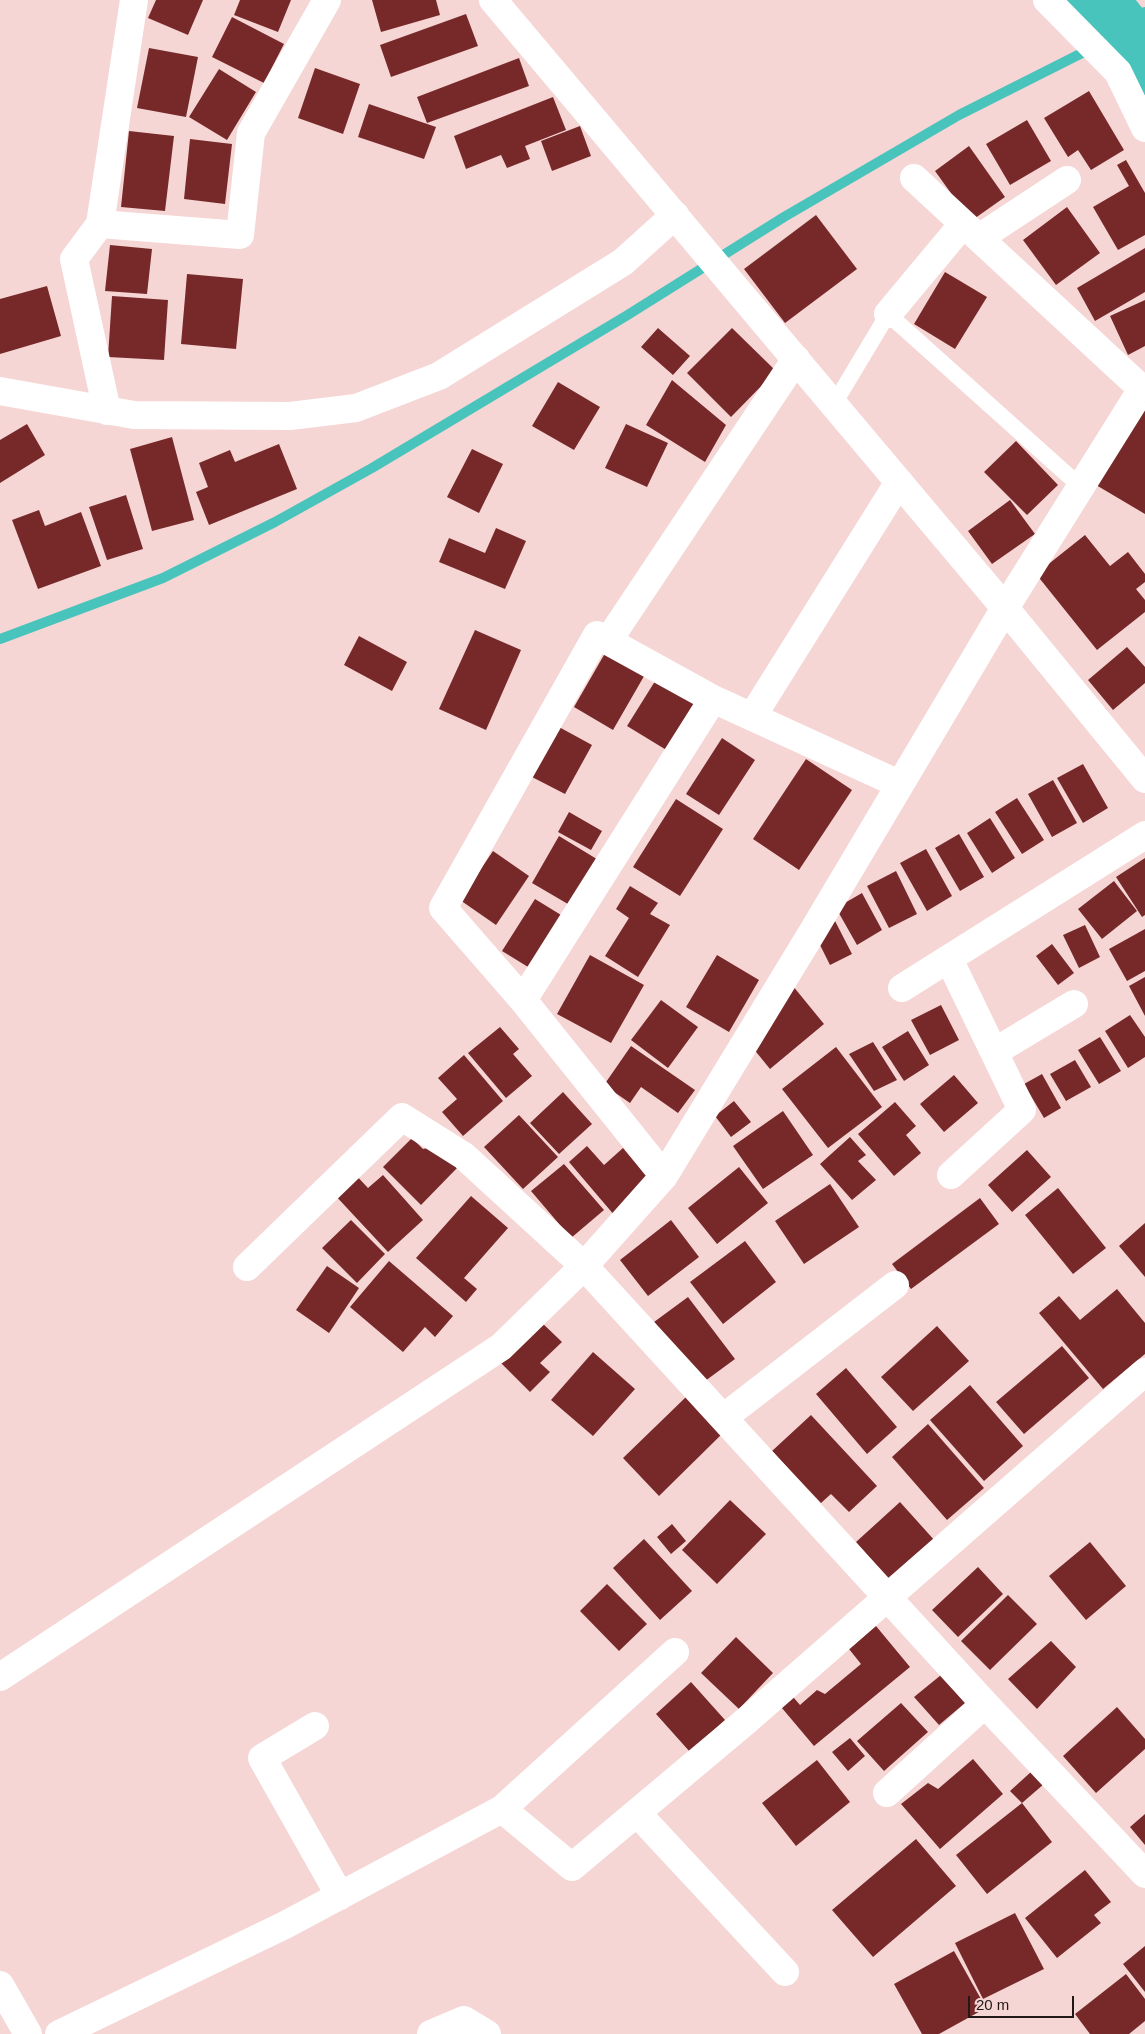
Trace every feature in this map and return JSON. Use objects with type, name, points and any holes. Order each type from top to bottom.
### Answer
[{"type":"street","points":[[108,411],[74,259],[100,224],[134,0]]},
{"type":"street","points":[[100,224],[240,235],[251,133],[327,0]]},
{"type":"street","points":[[492,0],[1005,608],[1145,780]]},
{"type":"street","points":[[1047,0],[1118,72],[1145,128]]},
{"type":"street","points":[[0,1677],[501,1347],[584,1266],[664,1176],[813,931],[1005,608],[1144,388],[914,178]]},
{"type":"street","points":[[888,314],[971,231],[1067,180]]},
{"type":"street","points":[[0,390],[134,415],[290,416],[356,408],[439,376],[624,262],[675,215]]},
{"type":"street","points":[[608,641],[796,359]]},
{"type":"street","points":[[752,717],[899,482]]},
{"type":"street","points":[[664,1176],[523,1000],[443,908],[597,635],[713,699],[899,784]]},
{"type":"street","points":[[523,1000],[713,699]]},
{"type":"street","points":[[902,988],[1145,835]]},
{"type":"street","points":[[949,959],[1022,1110],[951,1175]]},
{"type":"street","points":[[994,1052],[1074,1004]]},
{"type":"street","points":[[247,1266],[402,1117],[464,1156],[584,1266],[985,1704],[1145,1874]]},
{"type":"street","points":[[723,1418],[895,1285]]},
{"type":"street","points":[[502,1809],[572,1867],[746,1721],[1145,1372]]},
{"type":"street","points":[[60,2034],[285,1926],[502,1809],[675,1652]]},
{"type":"street","points":[[887,1793],[985,1704]]},
{"type":"street","points":[[315,1726],[262,1758],[340,1896]]},
{"type":"street","points":[[637,1813],[786,1972]]},
{"type":"street","points":[[0,1985],[28,2034]]},
{"type":"street","points":[[431,2034],[464,2020],[487,2034]]},
{"type":"lane","points":[[834,404],[888,314],[1081,487]]},
{"type":"building","points":[[156,0],[203,0],[188,35],[148,18]]},
{"type":"building","points":[[240,0],[291,0],[278,32],[234,15]]},
{"type":"building","points":[[372,0],[436,0],[440,15],[381,32]]},
{"type":"building","points":[[466,14],[478,46],[391,77],[380,45]]},
{"type":"building","points":[[232,17],[284,44],[264,83],[212,57]]},
{"type":"building","points":[[149,48],[198,57],[186,117],[137,108]]},
{"type":"building","points":[[519,58],[529,86],[427,123],[417,97]]},
{"type":"building","points":[[315,68],[360,84],[343,134],[298,118]]},
{"type":"building","points":[[219,69],[256,92],[227,140],[189,117]]},
{"type":"building","points":[[1089,91],[1124,150],[1091,170],[1078,150],[1068,157],[1044,118]]},
{"type":"building","points":[[553,97],[566,130],[525,146],[530,159],[507,168],[501,155],[466,169],[454,136]]},
{"type":"building","points":[[369,104],[436,127],[424,159],[358,137]]},
{"type":"building","points":[[1027,120],[1051,161],[1010,185],[986,144]]},
{"type":"building","points":[[580,126],[591,156],[552,171],[541,141]]},
{"type":"building","points":[[129,131],[174,136],[165,211],[121,207]]},
{"type":"building","points":[[190,139],[232,144],[225,204],[184,199]]},
{"type":"building","points":[[969,146],[1005,197],[971,221],[935,171]]},
{"type":"building","points":[[1126,160],[1145,193],[1145,235],[1118,250],[1093,207],[1129,186],[1117,165]]},
{"type":"building","points":[[1067,207],[1100,253],[1056,285],[1023,240]]},
{"type":"building","points":[[816,215],[857,269],[785,323],[744,269]]},
{"type":"building","points":[[110,245],[152,249],[147,294],[105,291]]},
{"type":"building","points":[[1145,248],[1145,292],[1095,321],[1077,288]]},
{"type":"building","points":[[945,272],[987,297],[955,349],[914,324]]},
{"type":"building","points":[[187,274],[243,279],[236,349],[181,344]]},
{"type":"building","points":[[47,286],[61,336],[0,354],[0,299]]},
{"type":"building","points":[[112,296],[168,300],[164,360],[108,357]]},
{"type":"building","points":[[1145,300],[1145,346],[1128,355],[1110,316]]},
{"type":"building","points":[[658,328],[690,356],[673,375],[641,347]]},
{"type":"building","points":[[732,328],[776,371],[731,417],[687,373]]},
{"type":"building","points":[[672,380],[726,425],[705,462],[646,425]]},
{"type":"building","points":[[558,382],[600,407],[574,450],[532,426]]},
{"type":"building","points":[[1145,408],[1145,514],[1096,485]]},
{"type":"building","points":[[27,424],[45,455],[0,483],[0,440]]},
{"type":"building","points":[[626,424],[668,443],[647,487],[605,468]]},
{"type":"building","points":[[172,437],[194,520],[152,531],[130,449]]},
{"type":"building","points":[[1016,441],[1058,485],[1027,515],[984,472]]},
{"type":"building","points":[[279,444],[297,489],[209,525],[196,492],[208,487],[199,463],[230,450],[235,462]]},
{"type":"building","points":[[472,449],[503,464],[479,513],[447,497]]},
{"type":"building","points":[[126,495],[143,549],[107,560],[89,507]]},
{"type":"building","points":[[1010,500],[1035,534],[992,564],[968,531]]},
{"type":"building","points":[[39,510],[45,526],[81,512],[101,566],[38,589],[12,520]]},
{"type":"building","points":[[496,528],[526,541],[505,589],[439,562],[449,538],[485,553]]},
{"type":"building","points":[[1085,535],[1110,566],[1128,552],[1145,574],[1145,582],[1136,589],[1145,600],[1145,612],[1097,650],[1036,574]]},
{"type":"building","points":[[475,630],[521,650],[486,730],[439,709]]},
{"type":"building","points":[[359,636],[407,662],[392,691],[344,665]]},
{"type":"building","points":[[1127,647],[1145,667],[1145,683],[1113,710],[1088,680]]},
{"type":"building","points":[[608,648],[647,671],[613,730],[574,707]]},
{"type":"building","points":[[657,678],[697,703],[668,751],[627,726]]},
{"type":"building","points":[[559,727],[592,745],[565,794],[532,777]]},
{"type":"building","points":[[722,738],[755,760],[719,815],[686,794]]},
{"type":"building","points":[[806,759],[852,790],[799,870],[753,839]]},
{"type":"building","points":[[1083,764],[1108,808],[1083,823],[1057,778]]},
{"type":"building","points":[[1053,780],[1077,823],[1052,837],[1028,794]]},
{"type":"building","points":[[1017,798],[1044,840],[1022,854],[995,812]]},
{"type":"building","points":[[676,799],[723,829],[680,896],[633,867]]},
{"type":"building","points":[[569,812],[602,831],[591,850],[558,832]]},
{"type":"building","points":[[990,818],[1015,858],[992,873],[967,833]]},
{"type":"building","points":[[959,834],[984,877],[960,891],[935,848]]},
{"type":"building","points":[[559,836],[600,861],[573,907],[532,883]]},
{"type":"building","points":[[926,849],[952,896],[927,911],[900,863]]},
{"type":"building","points":[[493,851],[529,876],[496,925],[460,900]]},
{"type":"building","points":[[1145,858],[1145,915],[1142,917],[1116,877]]},
{"type":"building","points":[[896,871],[917,914],[889,928],[867,886]]},
{"type":"building","points":[[1114,881],[1137,911],[1102,939],[1078,909]]},
{"type":"building","points":[[630,886],[658,903],[650,914],[670,925],[638,977],[605,956],[629,918],[616,909]]},
{"type":"building","points":[[862,893],[882,930],[857,945],[836,908]]},
{"type":"building","points":[[535,899],[566,918],[533,970],[502,951]]},
{"type":"building","points":[[834,919],[852,954],[830,965],[813,931]]},
{"type":"building","points":[[1085,925],[1100,957],[1079,968],[1063,935]]},
{"type":"building","points":[[1145,929],[1145,971],[1127,981],[1109,949]]},
{"type":"building","points":[[1052,944],[1074,973],[1058,985],[1036,956]]},
{"type":"building","points":[[590,955],[644,985],[611,1043],[557,1014]]},
{"type":"building","points":[[717,955],[759,980],[729,1032],[686,1007]]},
{"type":"building","points":[[1145,977],[1145,1016],[1129,986]]},
{"type":"building","points":[[788,980],[824,1024],[770,1069],[748,1042]]},
{"type":"building","points":[[661,1000],[698,1027],[668,1068],[631,1040]]},
{"type":"building","points":[[941,1005],[959,1040],[930,1055],[911,1020]]},
{"type":"building","points":[[1130,1015],[1145,1037],[1145,1057],[1128,1068],[1105,1031]]},
{"type":"building","points":[[500,1027],[519,1049],[513,1054],[532,1076],[506,1098],[468,1053]]},
{"type":"building","points":[[908,1031],[929,1065],[904,1081],[882,1047]]},
{"type":"building","points":[[1100,1037],[1121,1071],[1099,1084],[1078,1050]]},
{"type":"building","points":[[873,1042],[897,1080],[874,1091],[849,1054]]},
{"type":"building","points":[[631,1046],[695,1090],[678,1113],[641,1087],[630,1103],[604,1085]]},
{"type":"building","points":[[836,1047],[882,1107],[828,1148],[782,1089]]},
{"type":"building","points":[[464,1055],[503,1101],[463,1136],[442,1112],[457,1099],[438,1078]]},
{"type":"building","points":[[1075,1060],[1091,1087],[1066,1101],[1050,1074]]},
{"type":"building","points":[[1042,1074],[1061,1108],[1044,1118],[1024,1084]]},
{"type":"building","points":[[954,1075],[978,1103],[944,1132],[920,1104]]},
{"type":"building","points":[[563,1092],[592,1124],[559,1154],[530,1123]]},
{"type":"building","points":[[734,1101],[751,1122],[731,1137],[715,1116]]},
{"type":"building","points":[[895,1102],[916,1126],[906,1135],[921,1153],[894,1176],[858,1134]]},
{"type":"building","points":[[783,1111],[813,1155],[763,1189],[733,1146]]},
{"type":"building","points":[[519,1115],[558,1157],[523,1189],[484,1147]]},
{"type":"building","points":[[850,1137],[866,1155],[858,1161],[876,1180],[852,1200],[820,1164]]},
{"type":"building","points":[[412,1138],[423,1149],[436,1146],[458,1167],[421,1205],[383,1167]]},
{"type":"building","points":[[587,1146],[604,1165],[623,1148],[653,1184],[615,1216],[569,1162]]},
{"type":"building","points":[[1027,1150],[1051,1177],[1012,1212],[988,1185]]},
{"type":"building","points":[[564,1164],[604,1210],[571,1238],[531,1191]]},
{"type":"building","points":[[739,1167],[768,1203],[717,1244],[688,1208]]},
{"type":"building","points":[[354,1173],[368,1188],[383,1175],[423,1220],[388,1252],[333,1193]]},
{"type":"building","points":[[830,1184],[859,1227],[804,1264],[775,1221]]},
{"type":"building","points":[[1058,1188],[1106,1248],[1073,1274],[1025,1215]]},
{"type":"building","points":[[471,1196],[508,1228],[464,1278],[477,1289],[466,1302],[416,1258]]},
{"type":"building","points":[[980,1198],[999,1224],[911,1289],[892,1264]]},
{"type":"building","points":[[351,1220],[385,1254],[357,1283],[322,1248]]},
{"type":"building","points":[[671,1220],[699,1257],[648,1296],[620,1260]]},
{"type":"building","points":[[1145,1223],[1145,1277],[1119,1246]]},
{"type":"building","points":[[745,1241],[776,1282],[723,1324],[690,1282]]},
{"type":"building","points":[[389,1261],[453,1316],[435,1337],[425,1327],[403,1352],[350,1307]]},
{"type":"building","points":[[327,1266],[359,1288],[329,1333],[296,1310]]},
{"type":"building","points":[[1117,1289],[1145,1323],[1145,1354],[1103,1389],[1039,1313],[1059,1296],[1080,1320]]},
{"type":"building","points":[[688,1297],[735,1359],[701,1384],[654,1322]]},
{"type":"building","points":[[538,1319],[562,1342],[540,1363],[550,1372],[530,1392],[497,1359]]},
{"type":"building","points":[[937,1326],[969,1361],[913,1411],[881,1377]]},
{"type":"building","points":[[1062,1346],[1089,1378],[1024,1434],[996,1402]]},
{"type":"building","points":[[593,1352],[635,1389],[593,1436],[551,1400]]},
{"type":"building","points":[[846,1368],[897,1427],[867,1454],[816,1394]]},
{"type":"building","points":[[970,1385],[1023,1446],[984,1481],[930,1420]]},
{"type":"building","points":[[686,1397],[722,1434],[659,1496],[623,1458]]},
{"type":"building","points":[[811,1415],[877,1486],[849,1512],[831,1494],[821,1503],[772,1451]]},
{"type":"building","points":[[928,1424],[984,1488],[947,1520],[892,1457]]},
{"type":"building","points":[[730,1500],[766,1534],[717,1584],[682,1550]]},
{"type":"building","points":[[900,1502],[936,1542],[891,1582],[856,1542]]},
{"type":"building","points":[[672,1524],[686,1541],[671,1554],[657,1537]]},
{"type":"building","points":[[644,1539],[692,1591],[660,1620],[613,1568]]},
{"type":"building","points":[[1090,1542],[1126,1586],[1086,1620],[1049,1576]]},
{"type":"building","points":[[978,1567],[1003,1594],[958,1637],[932,1610]]},
{"type":"building","points":[[607,1584],[647,1624],[619,1651],[580,1611]]},
{"type":"building","points":[[1008,1595],[1037,1624],[990,1670],[961,1641]]},
{"type":"building","points":[[876,1626],[910,1667],[814,1746],[776,1701],[788,1691],[800,1705],[817,1690],[825,1694],[861,1664],[849,1649]]},
{"type":"building","points":[[736,1637],[773,1673],[739,1709],[701,1673]]},
{"type":"building","points":[[1051,1641],[1076,1667],[1037,1709],[1008,1679]]},
{"type":"building","points":[[941,1675],[965,1703],[939,1725],[914,1697]]},
{"type":"building","points":[[691,1682],[725,1720],[690,1752],[656,1714]]},
{"type":"building","points":[[901,1703],[928,1732],[884,1771],[857,1741]]},
{"type":"building","points":[[1117,1707],[1145,1739],[1145,1749],[1096,1793],[1063,1756]]},
{"type":"building","points":[[850,1738],[865,1756],[848,1771],[832,1752]]},
{"type":"building","points":[[973,1759],[1003,1794],[940,1849],[901,1804],[928,1783],[938,1789]]},
{"type":"building","points":[[817,1760],[850,1802],[796,1846],[762,1803]]},
{"type":"building","points":[[1032,1771],[1044,1784],[1022,1803],[1010,1791]]},
{"type":"building","points":[[1022,1803],[1052,1842],[987,1894],[956,1855]]},
{"type":"building","points":[[1145,1814],[1145,1845],[1130,1827]]},
{"type":"building","points":[[916,1839],[956,1886],[873,1957],[832,1910]]},
{"type":"building","points":[[1085,1870],[1111,1902],[1094,1915],[1101,1923],[1057,1958],[1025,1918]]},
{"type":"building","points":[[1015,1913],[1044,1969],[983,1999],[955,1943]]},
{"type":"building","points":[[1145,1946],[1145,1992],[1123,1964]]},
{"type":"building","points":[[954,1951],[986,2008],[939,2034],[922,2034],[894,1984]]},
{"type":"building","points":[[1126,1974],[1145,1999],[1145,2021],[1129,2034],[1090,2034],[1075,2014]]},
{"type":"waterway","points":[[1095,0],[1145,63]]},
{"type":"waterway","points":[[0,639],[163,578],[275,522],[372,468],[626,316],[784,217],[959,115],[1086,51],[1145,12]]}]
